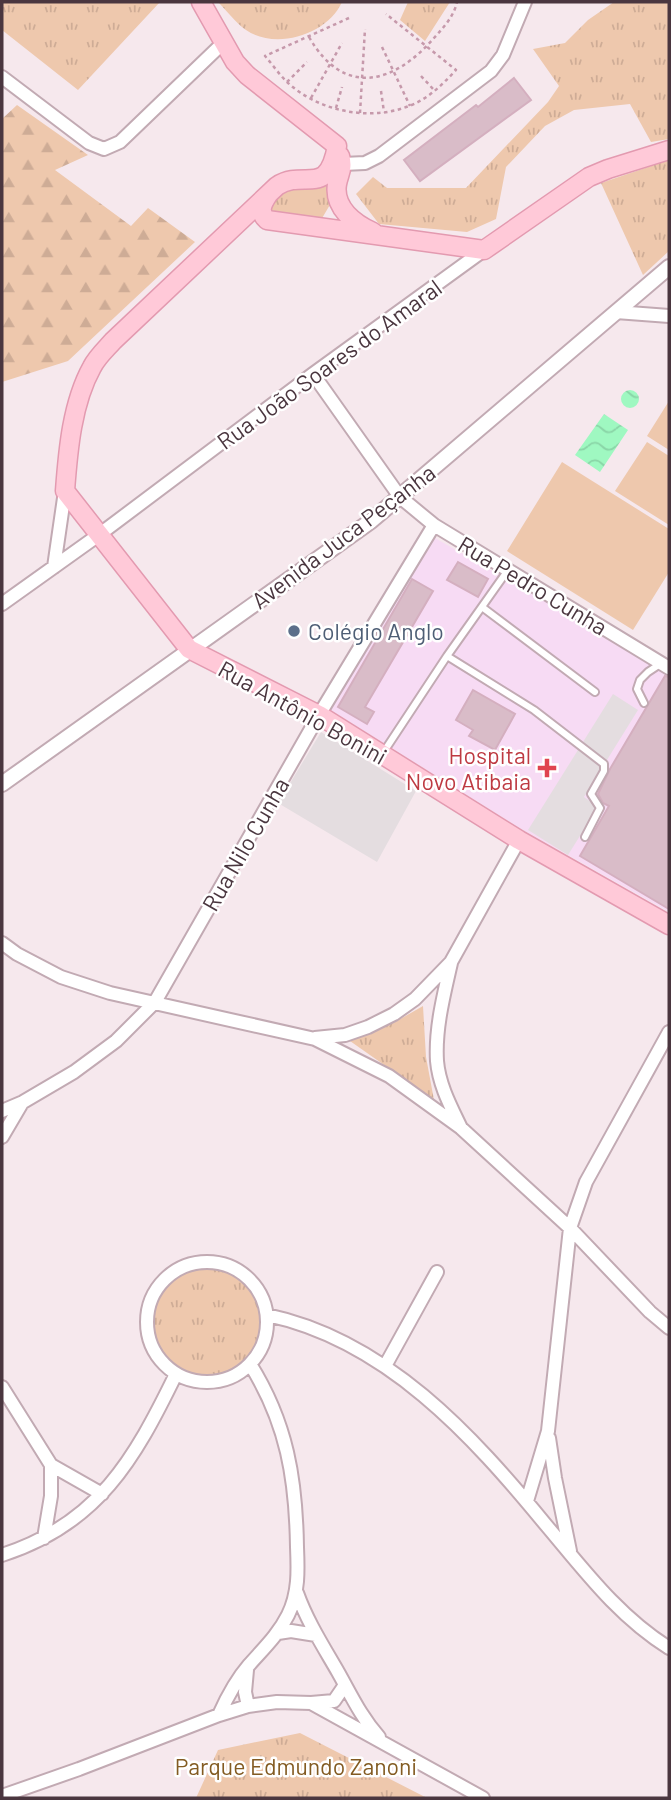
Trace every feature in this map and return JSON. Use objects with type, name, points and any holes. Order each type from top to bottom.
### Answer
[{"type":"main road","points":[[201,2],[223,43],[247,75],[337,146],[343,164],[335,212],[330,220],[311,227]]},
{"type":"main road","points":[[317,179],[331,168],[337,146]]},
{"type":"main road","name":"Rua João Soares do Amaral","points":[[484,250],[589,177],[669,150]]},
{"type":"main road","points":[[188,649],[65,491],[80,393],[93,365],[113,341],[285,181],[317,179],[332,186],[341,207],[350,218],[363,227],[397,239]]},
{"type":"main road","points":[[268,195],[261,209],[267,220],[484,250]]},
{"type":"main road","name":"Rua Antônio Bonini","points":[[188,649],[319,715],[519,840],[669,925]]},
{"type":"street","points":[[343,164],[365,163],[379,156],[491,71],[503,55],[525,2]]},
{"type":"street","points":[[2,77],[89,143],[104,149],[120,142],[223,43]]},
{"type":"street","name":"Rua João Soares do Amaral","points":[[2,604],[484,250]]},
{"type":"street","name":"Avenida Juca Peçanha","points":[[4,779],[372,521],[669,267]]},
{"type":"street","points":[[616,313],[669,316]]},
{"type":"street","name":"Rua Pedro Cunha","points":[[313,374],[400,498],[434,525],[666,666]]},
{"type":"street","points":[[54,567],[65,491]]},
{"type":"street","name":"Rua Nilo Cunha","points":[[2,1111],[74,1072],[116,1041],[155,1002],[319,715],[434,525]]},
{"type":"street","points":[[315,1039],[345,1035],[368,1027],[394,1014],[415,999],[451,962],[519,840]]},
{"type":"street","points":[[2,943],[61,977],[110,993],[315,1039],[389,1076],[461,1128],[570,1228],[650,1312],[669,1328]]},
{"type":"street","points":[[451,962],[441,1007],[437,1061],[445,1094],[461,1128]]},
{"type":"street","points":[[415,999],[429,997],[441,1007]]},
{"type":"street","points":[[527,1501],[548,1431],[570,1228],[586,1182],[669,1031]]},
{"type":"street","points":[[2,1138],[23,1102]]},
{"type":"street","points":[[195,1262],[215,1262],[235,1268],[252,1281],[262,1298],[267,1315],[263,1342],[250,1364],[234,1376],[214,1382],[195,1381],[176,1374],[160,1360],[150,1342],[146,1322],[150,1302],[160,1284],[176,1270],[195,1262]]},
{"type":"street","points":[[385,1366],[437,1272]]},
{"type":"street","points":[[267,1315],[291,1320],[330,1336],[385,1366],[450,1419],[477,1444],[527,1501],[571,1558],[609,1601],[669,1648]]},
{"type":"street","points":[[250,1364],[268,1393],[287,1448],[296,1518],[297,1593],[316,1635],[365,1721],[386,1745]]},
{"type":"street","points":[[2,1555],[44,1538],[79,1516],[102,1493],[124,1469],[176,1374]]},
{"type":"street","points":[[2,1387],[51,1465],[102,1493]]},
{"type":"street","points":[[548,1431],[571,1558]]},
{"type":"street","points":[[44,1538],[51,1496],[51,1465]]},
{"type":"street","points":[[219,1715],[247,1667],[278,1633],[297,1593]]},
{"type":"street","points":[[278,1633],[291,1631],[316,1635]]},
{"type":"street","points":[[247,1667],[245,1692],[248,1706]]},
{"type":"street","points":[[2,1796],[248,1706],[276,1702],[334,1701],[345,1685]]},
{"type":"street","points":[[311,1703],[483,1798]]},
{"type":"lane","points":[[382,755],[508,570]]},
{"type":"lane","points":[[482,607],[595,692]]},
{"type":"lane","points":[[447,656],[534,710],[604,764],[604,771],[591,794],[600,808],[585,837]]},
{"type":"lane","points":[[644,704],[637,688],[640,680],[648,672],[666,666]]},
{"type":"path","points":[[309,36],[318,53],[344,74],[379,76],[394,72],[411,62],[427,47],[449,20],[457,2]]},
{"type":"path","points":[[349,18],[265,56],[287,82],[311,99],[360,113],[385,113],[410,106],[435,92],[456,70],[386,14]]},
{"type":"path","points":[[360,113],[365,29]]},
{"type":"path","points":[[311,99],[342,43]]},
{"type":"path","points":[[382,47],[410,106]]},
{"type":"path","points":[[287,82],[307,62]]},
{"type":"path","points":[[421,76],[435,92]]},
{"type":"path","points":[[335,108],[342,87]]},
{"type":"path","points":[[381,91],[385,113]]},
{"type":"shaded area","name":"Hospital Novo Atibaia","points":[[435,538],[669,672],[669,912],[518,827],[331,710]]},
{"type":"shaded area","points":[[613,694],[638,710],[584,797],[598,807],[568,855],[528,830]]},
{"type":"shaded area","points":[[321,732],[416,791],[377,862],[278,803]]},
{"type":"green space","points":[[2,2],[160,2],[78,90],[2,30]]},
{"type":"green space","points":[[218,2],[342,2],[325,23],[313,30],[300,36],[272,39],[246,30]]},
{"type":"green space","points":[[408,2],[450,2],[425,41],[400,20]]},
{"type":"green space","points":[[614,2],[669,2],[669,139],[651,142],[630,104],[574,110],[545,126],[506,167],[496,219],[467,232],[379,224],[356,194],[373,177],[387,188],[466,188],[548,102],[559,86],[533,49],[565,43],[588,20]]},
{"type":"green space","points":[[17,105],[88,155],[55,170],[131,226],[148,208],[195,242],[68,361],[2,382],[2,119]]},
{"type":"green space","points":[[669,160],[669,251],[643,275],[601,183]]},
{"type":"green space","points":[[325,183],[331,188],[331,203],[321,220],[275,219],[264,203],[278,187]]},
{"type":"green space","points":[[669,401],[669,450],[647,436]]},
{"type":"green space","points":[[647,442],[669,456],[669,525],[615,491]]},
{"type":"green space","points":[[562,462],[669,529],[669,572],[633,630],[507,551]]},
{"type":"green space","points":[[423,1006],[426,1057],[434,1100],[350,1041],[395,1022]]},
{"type":"green space","points":[[207,1269],[227,1273],[245,1284],[256,1302],[260,1322],[256,1342],[245,1360],[227,1371],[207,1375],[187,1371],[169,1360],[158,1342],[154,1322],[158,1302],[169,1284],[187,1273]]},
{"type":"green space","name":"Parque Edmundo Zanoni","points":[[300,1733],[427,1798],[196,1798],[218,1750]]},
{"type":"water","points":[[630,390],[636,393],[639,399],[636,405],[630,408],[624,405],[621,399],[624,393]]},
{"type":"water","points":[[604,414],[628,430],[600,472],[575,455]]},
{"type":"building","points":[[514,78],[531,100],[420,181],[404,160]]},
{"type":"building","points":[[458,562],[488,579],[478,597],[447,580]]},
{"type":"building","points":[[412,579],[433,591],[365,707],[374,712],[367,724],[338,707]]},
{"type":"building","points":[[665,676],[669,677],[669,909],[580,856],[609,806],[603,803],[598,794]]},
{"type":"building","points":[[473,690],[515,714],[495,750],[469,736],[473,730],[456,720]]},
{"type":"place","name":"Colégio Anglo","points":[[294,631]]},
{"type":"place","name":"Hospital Novo Atibaia","points":[[547,768]]}]
